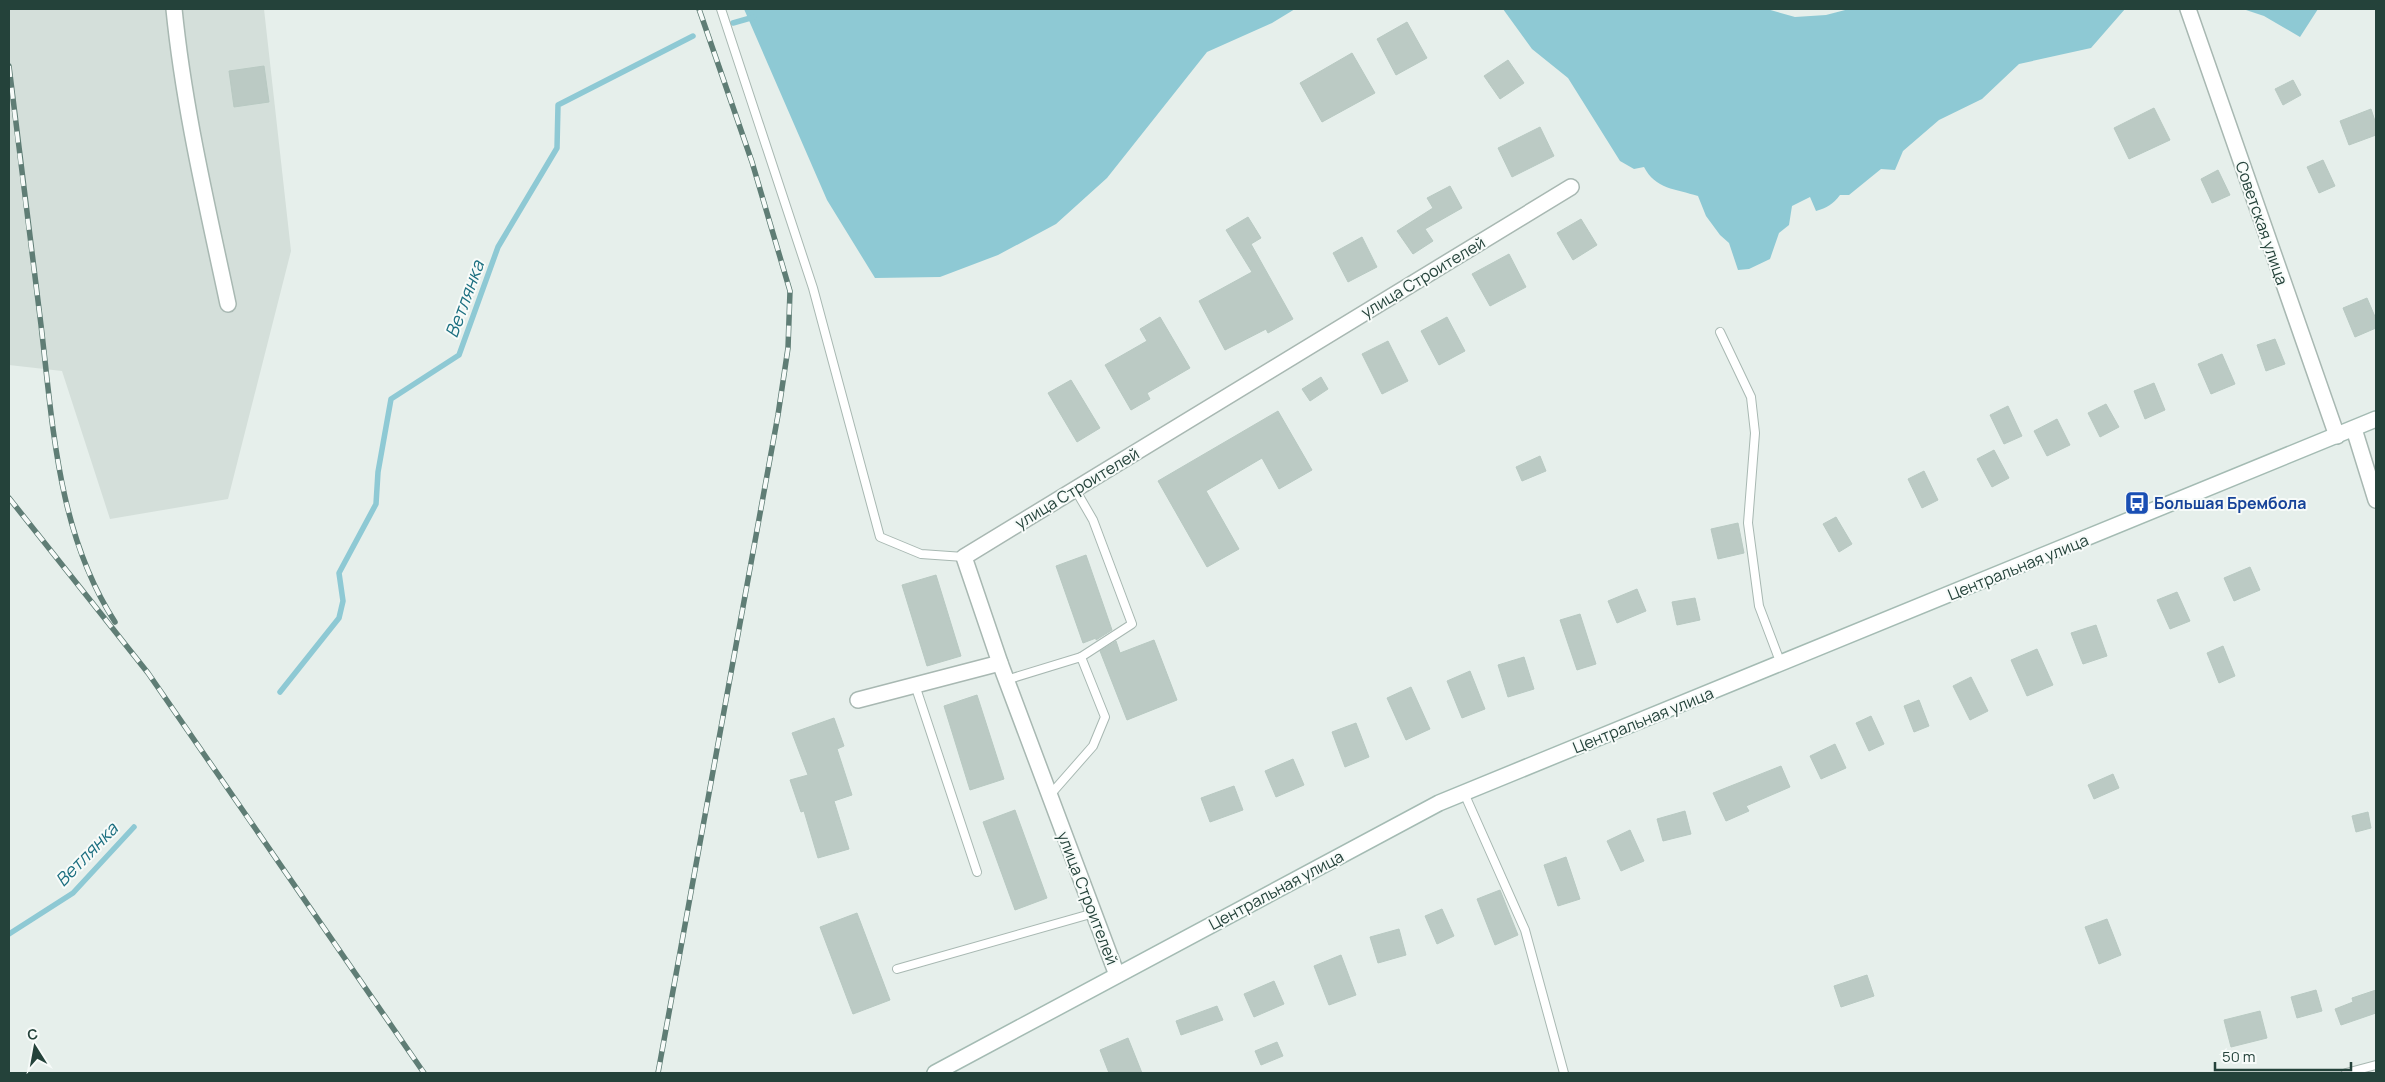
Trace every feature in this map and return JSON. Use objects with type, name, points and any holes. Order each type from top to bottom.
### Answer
[{"type":"street","points":[[174,9],[184,91],[197,162],[228,304]]},
{"type":"street","name":"Советская улица","points":[[2188,9],[2337,436]]},
{"type":"street","name":"улица Строителей","points":[[1117,976],[1006,680],[964,557],[1571,187]]},
{"type":"street","name":"Центральная улица","points":[[935,1073],[1439,803],[2376,419]]},
{"type":"street","points":[[2354,429],[2376,500]]},
{"type":"street","points":[[858,700],[1000,663]]},
{"type":"lane","points":[[721,9],[813,288],[880,537],[921,554],[964,557]]},
{"type":"lane","points":[[1720,332],[1751,397],[1755,433],[1748,523],[1759,606],[1781,664]]},
{"type":"lane","points":[[1006,680],[1081,657],[1132,624],[1093,520],[1075,490]]},
{"type":"lane","points":[[1050,795],[1094,746],[1105,717],[1081,657]]},
{"type":"lane","points":[[915,686],[977,872]]},
{"type":"lane","points":[[1464,793],[1525,930],[1564,1073]]},
{"type":"lane","points":[[897,969],[1094,913]]},
{"type":"lane","points":[[2346,1073],[2376,1066]]},
{"type":"shaded area","points":[[9,9],[264,9],[291,251],[228,499],[110,519],[62,371],[9,365]]},
{"type":"water","points":[[744,9],[1295,9],[1272,23],[1207,52],[1107,178],[1056,224],[998,255],[940,277],[875,278],[827,200]]},
{"type":"water","points":[[1503,9],[1767,9],[1795,17],[1826,15],[1849,9],[2125,9],[2091,48],[2019,64],[1982,99],[1939,120],[1903,151],[1895,170],[1881,169],[1849,195],[1840,195],[1830,205],[1820,210],[1816,211],[1810,197],[1792,206],[1789,225],[1779,233],[1770,259],[1749,269],[1738,270],[1729,243],[1720,235],[1706,216],[1698,196],[1660,184],[1654,180],[1644,167],[1634,169],[1620,161],[1568,78],[1532,49]]},
{"type":"water","points":[[2243,9],[2318,9],[2300,37],[2264,16]]},
{"type":"building","points":[[1407,22],[1427,58],[1396,75],[1377,39]]},
{"type":"building","points":[[1352,53],[1375,93],[1322,122],[1300,83]]},
{"type":"building","points":[[1508,60],[1524,83],[1500,99],[1484,76]]},
{"type":"building","points":[[264,66],[269,102],[234,107],[229,71]]},
{"type":"building","points":[[2293,80],[2301,95],[2283,105],[2275,89]]},
{"type":"building","points":[[2154,108],[2170,140],[2129,159],[2114,128]]},
{"type":"building","points":[[2371,109],[2376,124],[2376,135],[2349,145],[2340,121]]},
{"type":"building","points":[[1540,127],[1554,156],[1512,177],[1498,148]]},
{"type":"building","points":[[2323,160],[2335,186],[2319,193],[2307,167]]},
{"type":"building","points":[[2218,170],[2230,195],[2212,203],[2201,179]]},
{"type":"building","points":[[1450,186],[1462,208],[1425,229],[1433,241],[1413,254],[1397,231],[1433,208],[1427,198]]},
{"type":"building","points":[[1248,217],[1261,238],[1251,244],[1293,319],[1268,333],[1266,329],[1225,350],[1199,301],[1252,272],[1226,230]]},
{"type":"building","points":[[1581,219],[1597,245],[1573,260],[1557,233]]},
{"type":"building","points":[[1362,237],[1377,267],[1348,282],[1333,253]]},
{"type":"building","points":[[1509,254],[1526,287],[1490,306],[1472,274]]},
{"type":"building","points":[[2367,298],[2376,319],[2376,328],[2355,337],[2343,308]]},
{"type":"building","points":[[1160,317],[1190,368],[1147,393],[1150,399],[1131,410],[1105,365],[1147,341],[1140,329]]},
{"type":"building","points":[[1447,317],[1465,351],[1439,365],[1421,331]]},
{"type":"building","points":[[2275,339],[2285,364],[2266,371],[2257,345]]},
{"type":"building","points":[[1388,341],[1408,381],[1382,394],[1362,354]]},
{"type":"building","points":[[2222,354],[2235,384],[2211,394],[2198,364]]},
{"type":"building","points":[[1321,377],[1328,389],[1310,401],[1302,389]]},
{"type":"building","points":[[1071,380],[1100,428],[1077,442],[1048,393]]},
{"type":"building","points":[[2154,383],[2165,410],[2145,419],[2134,391]]},
{"type":"building","points":[[2106,404],[2119,427],[2100,437],[2088,413]]},
{"type":"building","points":[[2008,406],[2022,436],[2004,444],[1990,415]]},
{"type":"building","points":[[1278,411],[1312,470],[1279,489],[1262,458],[1206,491],[1239,549],[1207,567],[1158,481]]},
{"type":"building","points":[[2057,419],[2070,445],[2047,456],[2034,431]]},
{"type":"building","points":[[1994,450],[2009,478],[1992,487],[1977,459]]},
{"type":"building","points":[[1540,456],[1546,471],[1522,481],[1516,467]]},
{"type":"building","points":[[1924,471],[1938,500],[1922,508],[1908,479]]},
{"type":"building","points":[[1836,517],[1852,544],[1839,552],[1823,524]]},
{"type":"building","points":[[1738,523],[1744,553],[1718,559],[1711,529]]},
{"type":"building","points":[[1086,555],[1112,630],[1096,640],[1096,638],[1083,643],[1056,566]]},
{"type":"building","points":[[2250,567],[2260,590],[2234,601],[2224,578]]},
{"type":"building","points":[[936,575],[961,656],[927,666],[902,585]]},
{"type":"building","points":[[1637,589],[1646,611],[1617,623],[1608,601]]},
{"type":"building","points":[[2177,592],[2190,621],[2170,629],[2157,600]]},
{"type":"building","points":[[1695,598],[1700,620],[1677,625],[1672,602]]},
{"type":"building","points":[[1580,614],[1596,664],[1577,670],[1560,620]]},
{"type":"building","points":[[2096,625],[2107,656],[2083,664],[2071,633]]},
{"type":"building","points":[[1154,640],[1177,700],[1127,720],[1100,651],[1116,641],[1120,653]]},
{"type":"building","points":[[2223,646],[2235,676],[2219,683],[2207,653]]},
{"type":"building","points":[[2037,649],[2053,685],[2027,696],[2011,660]]},
{"type":"building","points":[[1524,657],[1534,689],[1508,697],[1498,665]]},
{"type":"building","points":[[1470,671],[1485,709],[1462,718],[1447,681]]},
{"type":"building","points":[[1971,677],[1988,711],[1970,720],[1953,686]]},
{"type":"building","points":[[1411,687],[1430,729],[1406,740],[1387,698]]},
{"type":"building","points":[[977,695],[1004,779],[970,790],[944,706]]},
{"type":"building","points":[[1919,700],[1929,726],[1914,732],[1904,706]]},
{"type":"building","points":[[1871,716],[1884,744],[1869,751],[1856,723]]},
{"type":"building","points":[[834,718],[844,746],[837,749],[852,795],[834,801],[849,849],[818,858],[804,811],[801,812],[790,780],[808,775],[792,733]]},
{"type":"building","points":[[1356,723],[1369,757],[1345,767],[1332,732]]},
{"type":"building","points":[[1835,744],[1846,768],[1821,779],[1810,756]]},
{"type":"building","points":[[1293,759],[1304,785],[1276,797],[1265,771]]},
{"type":"building","points":[[1781,766],[1790,787],[1746,806],[1749,811],[1726,821],[1713,793]]},
{"type":"building","points":[[2113,774],[2119,788],[2094,799],[2088,785]]},
{"type":"building","points":[[1234,786],[1243,810],[1210,822],[1201,798]]},
{"type":"building","points":[[1015,810],[1047,898],[1015,910],[983,822]]},
{"type":"building","points":[[1685,811],[1691,834],[1663,841],[1657,819]]},
{"type":"building","points":[[2368,812],[2371,828],[2356,832],[2352,816]]},
{"type":"building","points":[[1630,830],[1644,861],[1621,871],[1607,841]]},
{"type":"building","points":[[1566,857],[1580,899],[1558,906],[1544,865]]},
{"type":"building","points":[[1500,890],[1518,935],[1495,945],[1477,899]]},
{"type":"building","points":[[1442,909],[1454,936],[1437,944],[1425,916]]},
{"type":"building","points":[[857,913],[890,1000],[853,1014],[820,927]]},
{"type":"building","points":[[2107,919],[2121,955],[2099,964],[2085,927]]},
{"type":"building","points":[[1399,929],[1406,955],[1378,963],[1370,937]]},
{"type":"building","points":[[1341,955],[1356,995],[1329,1005],[1314,966]]},
{"type":"building","points":[[1867,975],[1874,996],[1841,1007],[1834,986]]},
{"type":"building","points":[[1274,981],[1284,1004],[1254,1017],[1244,994]]},
{"type":"building","points":[[2316,990],[2322,1011],[2297,1018],[2291,997]]},
{"type":"building","points":[[2376,990],[2376,1013],[2341,1025],[2335,1009],[2353,1002],[2352,998]]},
{"type":"building","points":[[1217,1006],[1223,1020],[1181,1035],[1176,1021]]},
{"type":"building","points":[[2260,1011],[2267,1038],[2231,1047],[2224,1020]]},
{"type":"building","points":[[1128,1038],[1142,1073],[1109,1073],[1100,1050]]},
{"type":"building","points":[[1277,1042],[1283,1056],[1261,1065],[1255,1051]]},
{"type":"waterway","name":"Ветлянка","points":[[733,23],[754,17]]},
{"type":"waterway","name":"Ветлянка","points":[[280,692],[339,618],[343,601],[339,573],[376,504],[378,472],[391,399],[459,355],[498,247],[557,148],[558,105],[693,36]]},
{"type":"waterway","name":"Ветлянка","points":[[9,934],[73,893],[134,827]]},
{"type":"railway","points":[[658,1073],[778,415],[788,348],[790,291],[752,162],[699,9]]},
{"type":"railway","points":[[9,66],[61,479],[81,553],[96,588],[115,622]]},
{"type":"railway","points":[[9,498],[148,673],[424,1073]]},
{"type":"place","name":"Большая Брембола","points":[[2137,503]]}]
